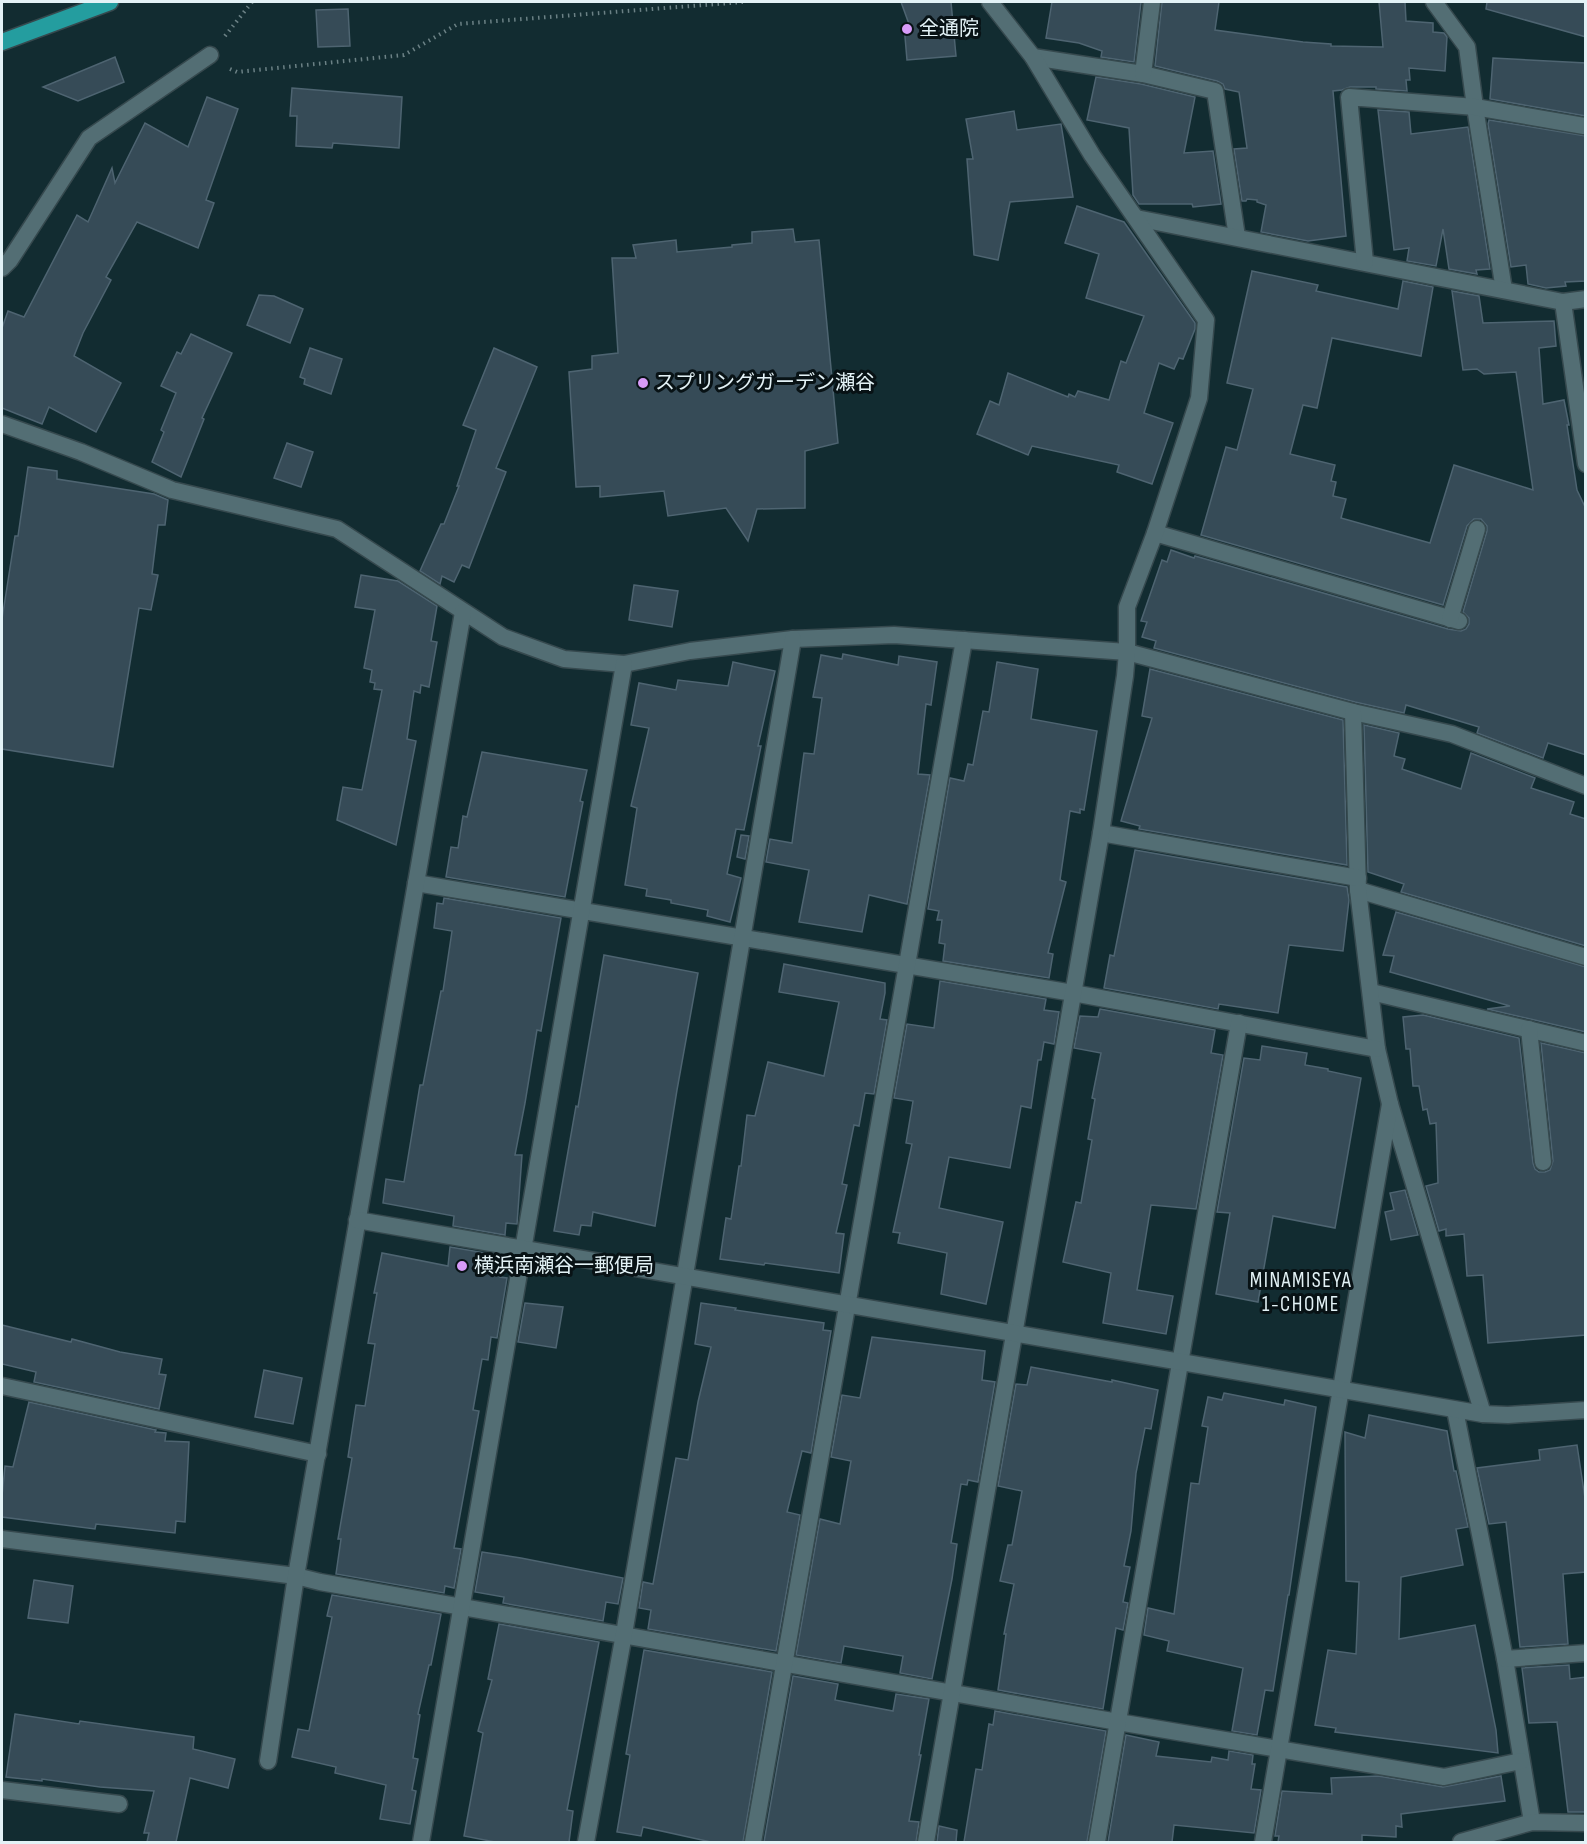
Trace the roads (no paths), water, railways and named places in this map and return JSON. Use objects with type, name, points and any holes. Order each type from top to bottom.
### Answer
[{"type":"main road","points":[[2,42],[110,2]]},
{"type":"street","points":[[926,1842],[1101,833],[1125,676],[1127,607],[1155,533],[1199,398],[1206,320],[1092,155],[1033,57],[990,2]]},
{"type":"street","points":[[1143,74],[1152,2]]},
{"type":"street","points":[[1434,2],[1467,47],[1504,290]]},
{"type":"street","points":[[2,268],[10,260],[89,138],[210,55]]},
{"type":"street","points":[[1033,57],[1143,74],[1215,92],[1236,237]]},
{"type":"street","points":[[1365,262],[1349,98],[1475,107],[1584,126]]},
{"type":"street","points":[[1136,218],[1563,302],[1586,299]]},
{"type":"street","points":[[1563,302],[1586,464]]},
{"type":"street","points":[[2,424],[81,452],[172,490],[337,528],[503,637],[564,659],[624,664],[690,651],[793,639],[894,635],[1127,652],[1353,712],[1452,734],[1586,786]]},
{"type":"street","points":[[1155,533],[1455,620],[1477,529]]},
{"type":"street","points":[[268,1761],[296,1576],[463,612]]},
{"type":"street","points":[[586,1842],[624,1634],[793,639]]},
{"type":"street","points":[[753,1842],[964,640]]},
{"type":"street","points":[[421,1842],[624,664]]},
{"type":"street","points":[[1353,712],[1358,884],[1377,1049],[1390,1104],[1483,1414]]},
{"type":"street","points":[[1101,833],[1358,884],[1586,957]]},
{"type":"street","points":[[416,883],[1073,993],[1377,1049]]},
{"type":"street","points":[[1371,992],[1586,1043]]},
{"type":"street","points":[[1097,1842],[1239,1023]]},
{"type":"street","points":[[1529,1029],[1543,1162]]},
{"type":"street","points":[[1263,1842],[1390,1104]]},
{"type":"street","points":[[357,1220],[1455,1410],[1508,1415],[1586,1410]]},
{"type":"street","points":[[2,1386],[318,1454]]},
{"type":"street","points":[[1455,1410],[1504,1659],[1532,1822]]},
{"type":"street","points":[[2,1539],[296,1576],[1118,1722],[1444,1776],[1521,1761]]},
{"type":"street","points":[[1504,1659],[1586,1653]]},
{"type":"street","points":[[2,1790],[119,1804]]},
{"type":"street","points":[[1461,1842],[1532,1822],[1586,1823]]},
{"type":"place","name":"全通院","points":[[907,29]]},
{"type":"place","name":"スプリングガーデン瀬谷","points":[[643,383]]},
{"type":"place","name":"横浜南瀬谷一郵便局","points":[[462,1266]]},
{"type":"district","name":"MINAMISEYA 1-CHOME","points":[[1301,1292]]}]
